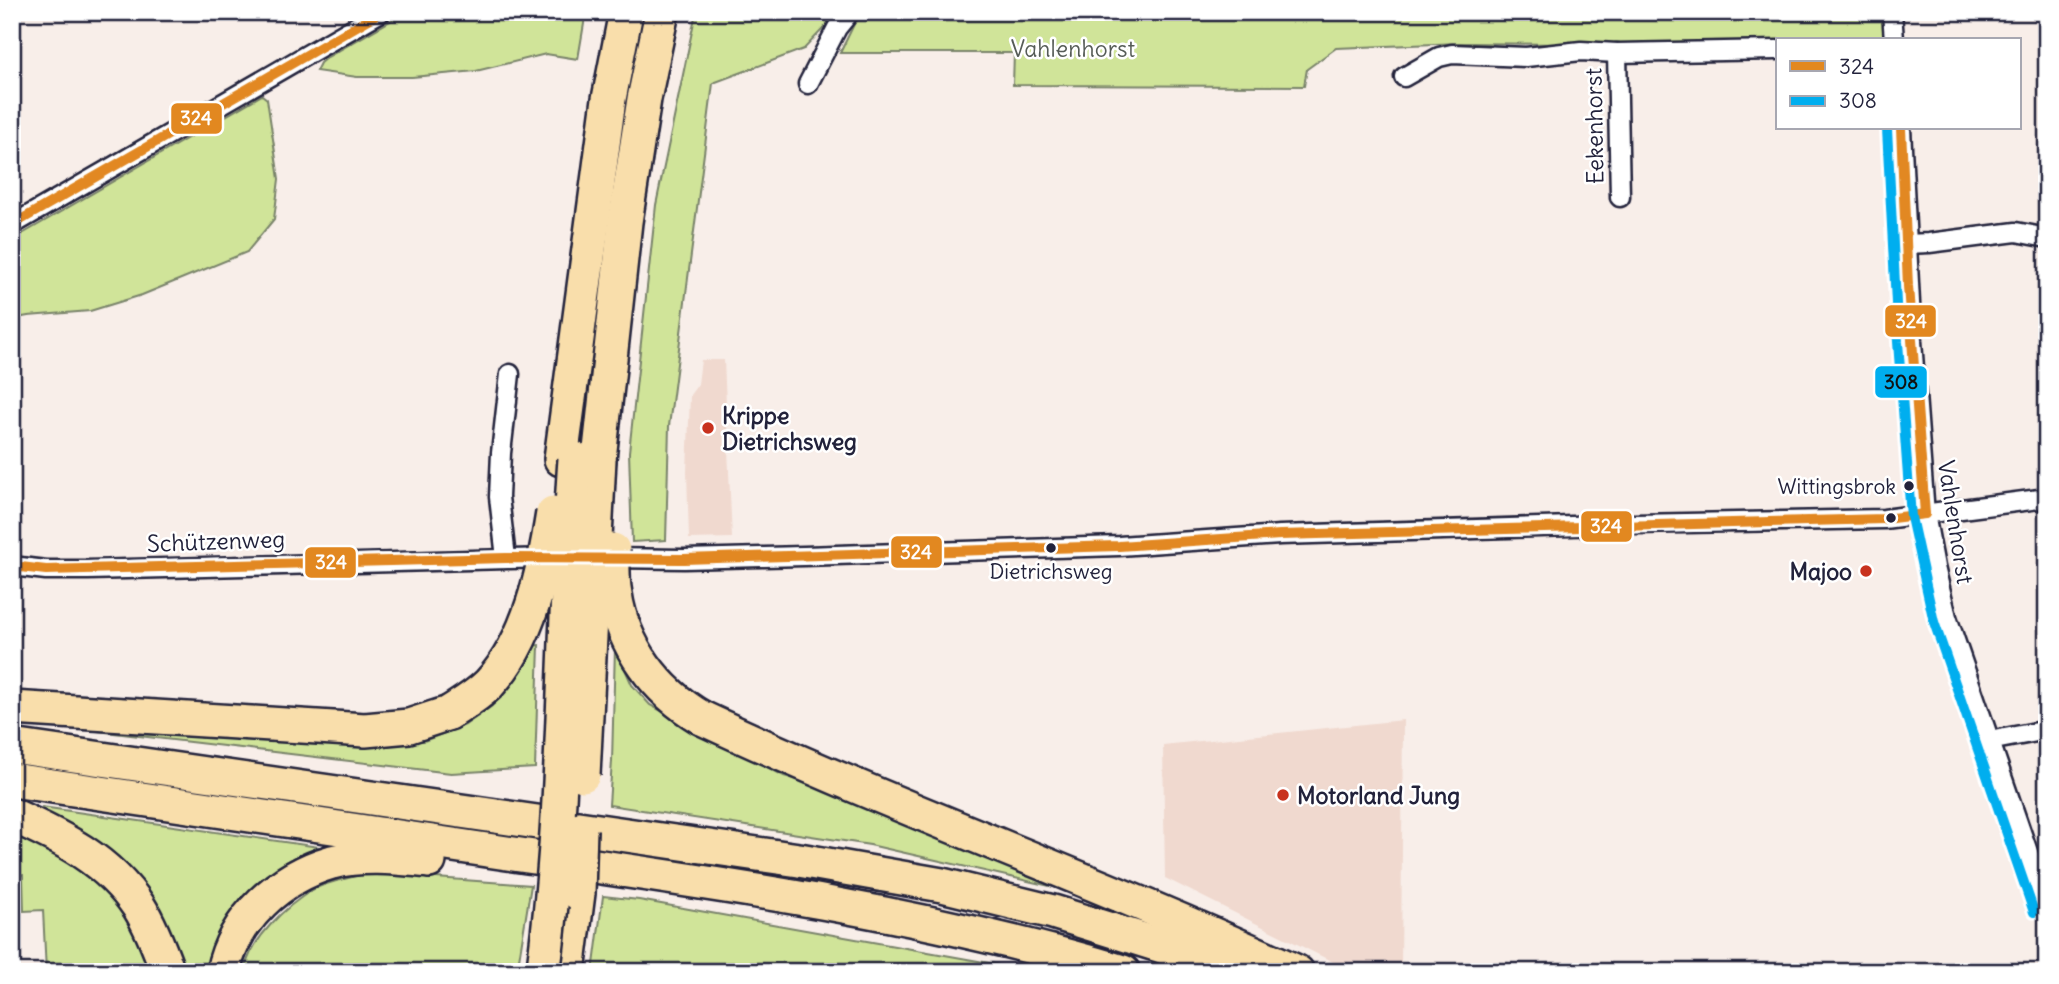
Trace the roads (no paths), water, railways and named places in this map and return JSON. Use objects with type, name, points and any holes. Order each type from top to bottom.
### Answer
[{"type":"highway","points":[[626,12],[609,99],[583,304],[587,459],[614,592],[623,626],[640,662],[687,709],[702,718],[777,753],[1192,925],[1297,972]]},
{"type":"highway","points":[[12,708],[365,730],[409,726],[449,713],[488,684],[507,659],[522,630],[542,571],[587,459],[608,390],[625,222],[644,99],[662,12]]},
{"type":"highway","points":[[556,971],[553,896],[558,838],[567,565],[587,459]]},
{"type":"highway","points":[[12,746],[799,860],[942,885],[1053,912],[1159,945],[1228,972]]},
{"type":"highway","points":[[12,780],[794,895],[914,918],[1043,948],[1123,972]]},
{"type":"highway","points":[[12,815],[90,855],[113,876],[139,907],[168,972]]},
{"type":"highway","points":[[223,972],[226,958],[243,922],[269,896],[300,873],[334,862],[367,858],[400,858],[488,867],[535,857]]},
{"type":"street","points":[[12,225],[381,12]]},
{"type":"street","points":[[808,84],[837,28],[850,12]]},
{"type":"street","points":[[1892,12],[1894,38]]},
{"type":"street","name":"Eekenhorst","points":[[1404,77],[1438,57],[1452,54],[1526,57],[1581,51],[1617,53],[1776,50]]},
{"type":"street","name":"Eekenhorst","points":[[1617,53],[1620,197]]},
{"type":"street","name":"Vahlenhorst","points":[[1901,130],[1906,244],[1925,514],[1934,567],[1947,617],[2047,907]]},
{"type":"street","points":[[1906,244],[2016,232],[2047,238]]},
{"type":"street","points":[[506,558],[499,497],[510,374]]},
{"type":"street","points":[[1925,514],[2047,498]]},
{"type":"street","name":"Schützenweg","points":[[12,566],[46,570],[88,570],[506,558],[684,559],[804,556],[1140,545],[1280,535],[1635,524],[1884,520],[1925,514]]},
{"type":"street","points":[[1989,741],[2047,730]]},
{"type":"place","name":"Krippe Dietrichsweg","points":[[708,428]]},
{"type":"place","name":"Wittingsbrok","points":[[1909,486]]},
{"type":"place","name":"Dietrichsweg","points":[[1051,548]]},
{"type":"place","name":"Majoo","points":[[1866,571]]},
{"type":"place","name":"Motorland Jung","points":[[1283,795]]}]
